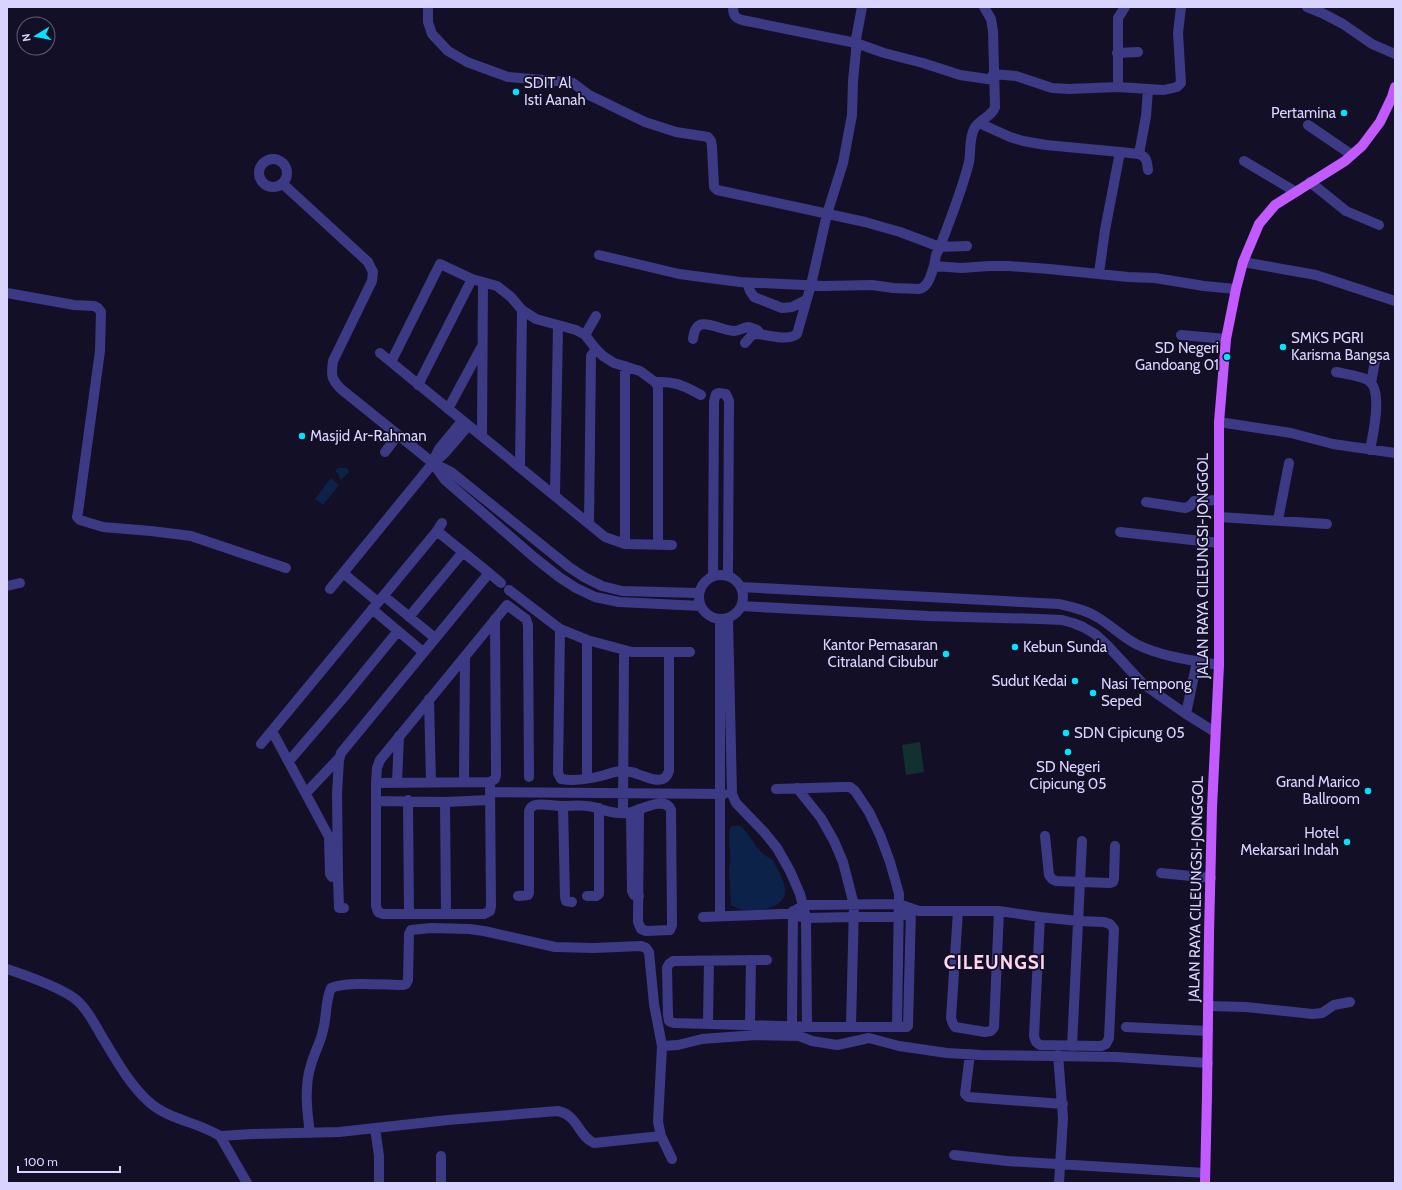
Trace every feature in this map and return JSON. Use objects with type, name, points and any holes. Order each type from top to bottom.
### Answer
[{"type":"main road","name":"JALAN RAYA CILEUNGSI-JONGGOL","points":[[1205,1178],[1211,878],[1215,732],[1219,665],[1219,422],[1226,339],[1243,262],[1259,224],[1275,205],[1345,161],[1362,146],[1380,122],[1394,94]]},
{"type":"street","points":[[428,7],[428,22],[432,34],[448,50],[467,62],[508,77],[573,83],[589,95],[645,122],[676,132],[708,137],[711,141],[712,147],[714,187],[716,190],[872,224],[940,247],[967,246]]},
{"type":"street","points":[[733,7],[734,16],[742,20],[856,43],[884,53],[923,62],[960,75],[994,77],[1016,76],[1052,88],[1070,89],[1134,87],[1148,90],[1171,90],[1178,87],[1181,83],[1178,33],[1181,7]]},
{"type":"street","points":[[745,343],[754,334],[792,337],[798,334],[827,214],[843,163],[852,115],[856,43],[862,7]]},
{"type":"street","points":[[599,255],[679,274],[747,283],[824,286],[872,285],[894,288],[923,289],[928,282],[934,266],[936,254],[940,247],[962,185],[969,160],[971,138],[974,128],[994,110],[995,101],[992,25],[991,19],[984,7]]},
{"type":"street","points":[[1118,87],[1118,18],[1125,7]]},
{"type":"street","points":[[1307,7],[1343,24],[1372,44],[1395,54]]},
{"type":"street","points":[[1117,53],[1138,52]]},
{"type":"street","points":[[1139,154],[1146,116],[1148,90]]},
{"type":"street","points":[[979,123],[1010,137],[1023,141],[1055,146],[1139,154],[1146,158],[1148,170]]},
{"type":"street","points":[[1308,125],[1352,155]]},
{"type":"street","points":[[1099,273],[1105,230],[1120,152]]},
{"type":"street","points":[[1244,161],[1296,192]]},
{"type":"street","points":[[1310,182],[1346,211],[1379,225]]},
{"type":"street","points":[[283,184],[368,262],[374,272],[372,281],[332,360],[331,373],[333,381],[341,389],[433,463],[451,472],[584,577],[602,586],[622,591],[699,593]]},
{"type":"street","points":[[1243,262],[1316,275],[1395,301]]},
{"type":"street","points":[[391,362],[440,264],[472,279],[497,286],[511,297],[522,310],[536,319],[572,328],[584,335],[596,349],[614,363],[640,371],[655,382],[658,387],[658,544]]},
{"type":"street","points":[[934,266],[962,268],[1008,266],[1099,273],[1128,277],[1155,278],[1204,286],[1236,289]]},
{"type":"street","points":[[418,385],[472,279]]},
{"type":"street","points":[[482,436],[483,282]]},
{"type":"street","points":[[747,283],[754,296],[782,308],[792,307],[806,300]]},
{"type":"street","points":[[7,293],[74,305],[94,306],[101,312],[100,351],[77,517],[80,520],[103,527],[191,536],[286,568]]},
{"type":"street","points":[[520,467],[522,310]]},
{"type":"street","points":[[584,335],[596,316]]},
{"type":"street","points":[[693,339],[694,331],[698,325],[701,324],[737,331],[749,327],[757,330],[761,334]]},
{"type":"street","points":[[555,496],[558,325]]},
{"type":"street","points":[[1181,334],[1226,339]]},
{"type":"street","points":[[448,409],[483,345]]},
{"type":"street","points":[[589,524],[591,356],[596,349]]},
{"type":"street","points":[[380,353],[605,537],[625,544],[672,545]]},
{"type":"street","points":[[1370,450],[1376,404],[1371,382],[1375,360]]},
{"type":"street","points":[[625,366],[625,544]]},
{"type":"street","points":[[1336,372],[1365,379],[1371,382]]},
{"type":"street","points":[[655,382],[668,381],[677,383],[702,395]]},
{"type":"street","points":[[713,576],[714,401],[716,394],[719,393],[726,394],[729,401],[728,576]]},
{"type":"street","points":[[1219,422],[1291,433],[1333,444],[1395,453]]},
{"type":"street","points":[[330,589],[433,463],[439,448],[465,424]]},
{"type":"street","points":[[385,452],[398,435]]},
{"type":"street","points":[[433,463],[445,480],[535,558],[576,588],[596,597],[619,602],[701,606]]},
{"type":"street","points":[[1278,520],[1289,463]]},
{"type":"street","points":[[1146,502],[1185,508],[1190,506],[1194,501],[1219,500]]},
{"type":"street","points":[[1220,517],[1327,524]]},
{"type":"street","points":[[260,744],[440,527],[463,552],[560,629],[586,640],[632,652],[690,652]]},
{"type":"street","points":[[1120,532],[1219,543]]},
{"type":"street","points":[[409,617],[463,552]]},
{"type":"street","points":[[342,573],[378,602],[409,617],[435,638]]},
{"type":"street","points":[[306,793],[340,757],[344,748],[489,573]]},
{"type":"street","points":[[719,574],[736,580],[741,587],[743,596],[741,606],[736,613],[724,618],[713,618],[707,614],[701,606],[699,593],[704,582],[719,574]]},
{"type":"street","points":[[7,586],[20,583]]},
{"type":"street","points":[[741,587],[1059,604],[1076,607],[1097,616],[1138,645],[1161,654],[1219,665]]},
{"type":"street","points":[[906,614],[908,597]]},
{"type":"street","points":[[967,616],[968,600]]},
{"type":"street","points":[[378,602],[398,631],[423,652]]},
{"type":"street","points":[[495,619],[496,776],[489,791],[490,911],[484,914],[383,914],[378,912],[376,906],[376,783],[377,768],[380,760],[429,699],[465,658],[495,619],[507,605],[526,619],[528,625],[529,778]]},
{"type":"street","points":[[741,606],[928,616],[1062,620],[1083,626],[1095,634],[1143,684],[1215,732]]},
{"type":"street","points":[[720,916],[719,794],[724,618]]},
{"type":"street","points":[[560,629],[558,773],[561,779],[566,780],[595,777],[623,771],[636,773],[654,780],[663,779],[667,776],[669,771],[670,653]]},
{"type":"street","points":[[289,761],[398,631]]},
{"type":"street","points":[[586,640],[586,778]]},
{"type":"street","points":[[518,896],[528,895],[529,893],[529,812],[531,806],[536,804],[564,806],[578,804],[599,808],[610,812],[631,811],[651,805],[665,804],[669,806],[671,810],[672,924],[670,930],[646,931],[641,929],[638,922],[639,896],[634,895],[632,891],[631,811],[623,793],[624,650]]},
{"type":"street","points":[[724,654],[732,794],[736,803],[777,848],[790,871],[804,905],[806,918],[807,1026]]},
{"type":"street","points":[[464,782],[465,658]]},
{"type":"street","points":[[1186,714],[1197,660]]},
{"type":"street","points":[[429,699],[431,782]]},
{"type":"street","points":[[272,731],[306,793],[333,837]]},
{"type":"street","points":[[397,783],[399,736]]},
{"type":"street","points":[[340,757],[333,837],[338,877],[339,908],[344,908]]},
{"type":"street","points":[[376,783],[464,782],[489,791]]},
{"type":"street","points":[[776,789],[850,787],[859,795],[869,812],[880,834],[899,894],[896,1027]]},
{"type":"street","points":[[797,788],[821,818],[834,841],[843,862],[854,905],[851,1026]]},
{"type":"street","points":[[376,801],[408,800],[445,802],[489,791],[732,794]]},
{"type":"street","points":[[408,800],[409,914]]},
{"type":"street","points":[[445,802],[446,914]]},
{"type":"street","points":[[564,806],[565,897],[566,901],[572,902]]},
{"type":"street","points":[[587,896],[596,896],[599,894],[599,808]]},
{"type":"street","points":[[1045,836],[1050,878],[1056,881],[1113,882],[1114,846]]},
{"type":"street","points":[[1072,1046],[1082,841]]},
{"type":"street","points":[[1161,873],[1211,878]]},
{"type":"street","points":[[792,914],[804,905],[899,904],[914,911]]},
{"type":"street","points":[[767,960],[673,961],[667,968],[669,1021],[674,1023],[750,1025],[908,1026],[914,911]]},
{"type":"street","points":[[703,917],[792,914],[806,918],[898,917],[914,911],[999,911],[1078,921],[1104,922],[1110,924],[1114,929],[1109,1038],[1106,1044],[1101,1046],[1072,1046],[1040,1045],[1036,1042],[1034,1036],[1040,917]]},
{"type":"street","points":[[958,911],[951,1018],[956,1027],[985,1032],[991,1031],[994,1027],[999,911]]},
{"type":"street","points":[[792,914],[792,1025]]},
{"type":"street","points":[[310,1133],[307,1113],[310,1067],[322,1038],[326,1004],[330,988],[335,986],[362,984],[406,984],[408,980],[409,934],[411,930],[446,928],[476,930],[556,946],[584,948],[641,946],[646,948],[649,952],[654,1004],[662,1046],[658,1122],[661,1136],[672,1159]]},
{"type":"street","points":[[750,1025],[751,960]]},
{"type":"street","points":[[708,1024],[709,961]]},
{"type":"street","points":[[7,969],[48,985],[75,999],[90,1016],[110,1051],[140,1093],[150,1103],[171,1116],[213,1131],[220,1136],[247,1183]]},
{"type":"street","points":[[1208,1006],[1246,1006],[1313,1014],[1322,1013],[1334,1005],[1350,1002]]},
{"type":"street","points":[[1126,1027],[1208,1031]]},
{"type":"street","points":[[662,1046],[678,1045],[702,1039],[756,1035],[798,1036],[812,1041],[836,1045],[870,1038],[899,1046],[947,1053],[1117,1057],[1208,1063]]},
{"type":"street","points":[[970,1054],[965,1094],[968,1097],[1063,1104]]},
{"type":"street","points":[[1058,1056],[1063,1104],[1059,1183]]},
{"type":"street","points":[[220,1136],[339,1132],[448,1120],[558,1111],[565,1112],[572,1118],[588,1140],[594,1143],[661,1136]]},
{"type":"street","points":[[375,1128],[379,1156],[379,1183]]},
{"type":"street","points":[[954,1155],[1205,1178]]},
{"type":"street","points":[[441,1156],[441,1183]]},
{"type":"green space","points":[[920,742],[924,772],[906,775],[902,745]]},
{"type":"water","points":[[339,468],[347,468],[349,472],[341,480],[336,472]]},
{"type":"water","points":[[331,478],[339,485],[323,505],[315,499]]},
{"type":"water","points":[[731,826],[741,826],[758,849],[773,860],[782,878],[785,889],[781,902],[775,906],[753,911],[739,909],[731,905],[729,836]]},
{"type":"place","name":"SDIT Al Isti Aanah","points":[[516,92]]},
{"type":"place","name":"Pertamina","points":[[1344,113]]},
{"type":"place","name":"SMKS PGRI Karisma Bangsa","points":[[1283,347]]},
{"type":"place","name":"SD Negeri Gandoang 01","points":[[1227,357]]},
{"type":"place","name":"Masjid Ar-Rahman","points":[[302,436]]},
{"type":"place","name":"Kebun Sunda","points":[[1015,647]]},
{"type":"place","name":"Kantor Pemasaran Citraland Cibubur","points":[[946,654]]},
{"type":"place","name":"Sudut Kedai","points":[[1075,681]]},
{"type":"place","name":"Nasi Tempong Seped","points":[[1093,693]]},
{"type":"place","name":"SDN Cipicung 05","points":[[1066,733]]},
{"type":"place","name":"SD Negeri Cipicung 05","points":[[1068,752]]},
{"type":"place","name":"Grand Marico Ballroom","points":[[1368,791]]},
{"type":"place","name":"Hotel Mekarsari Indah","points":[[1347,842]]},
{"type":"district","name":"CILEUNGSI","points":[[995,962]]}]
